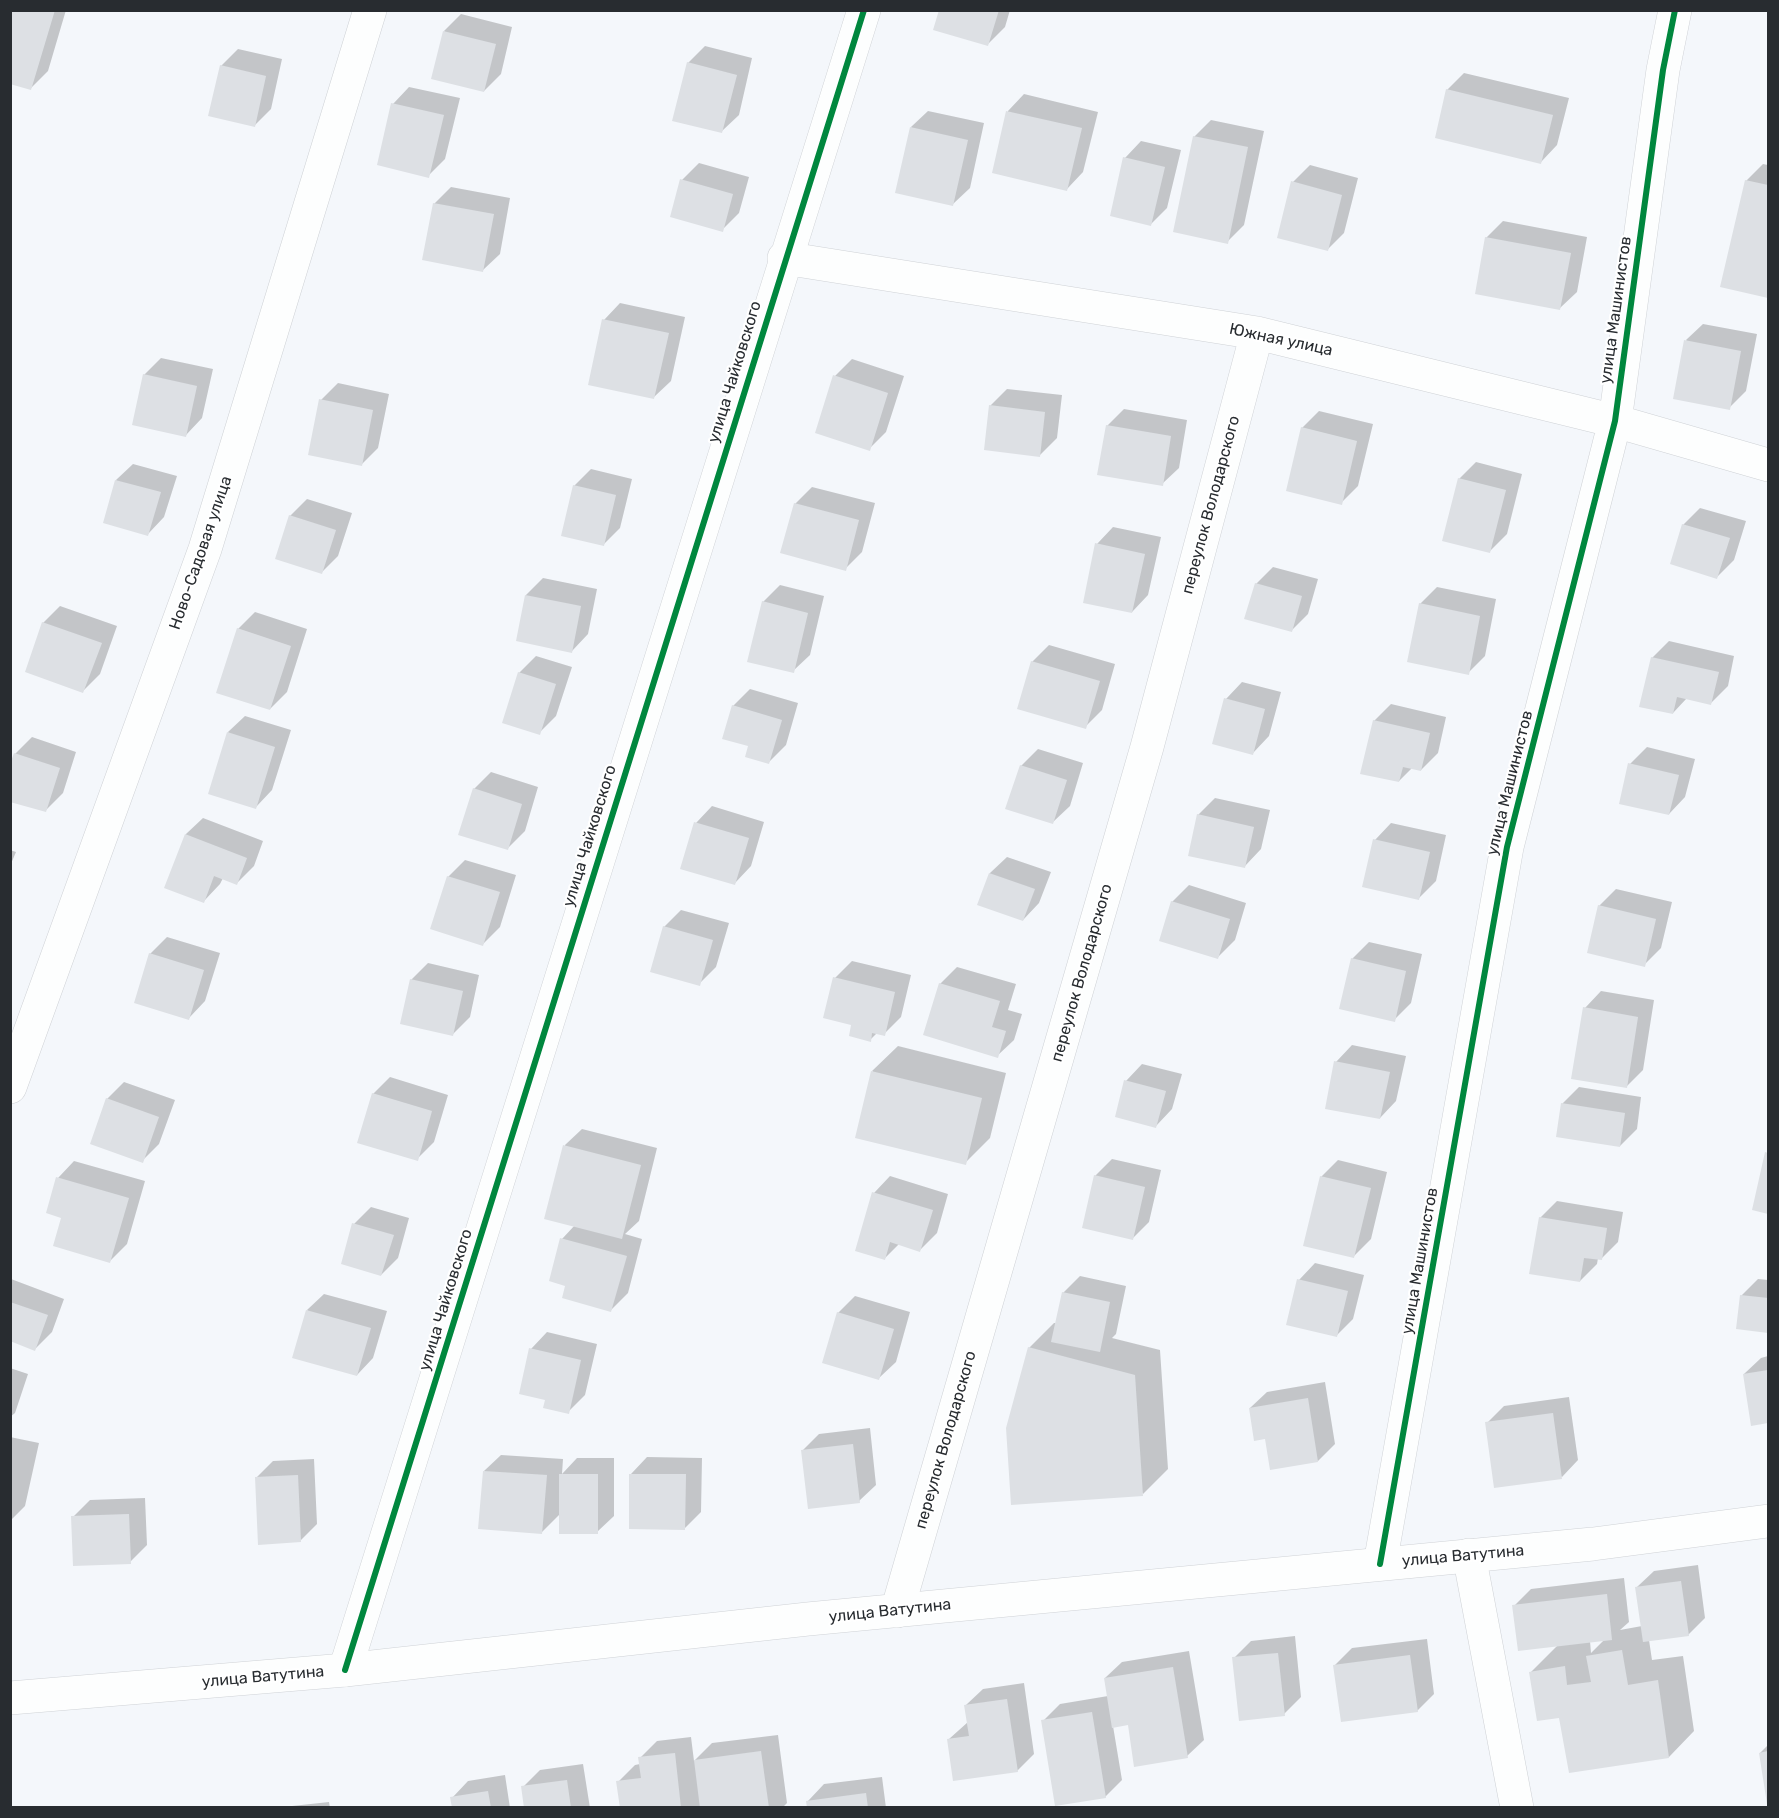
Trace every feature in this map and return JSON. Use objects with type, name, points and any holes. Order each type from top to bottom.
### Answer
[{"type":"street","name":"Ново-Садовая улица","points":[[10,1088],[205,549],[370,10]]},
{"type":"street","name":"улица Чайковского","points":[[345,1670],[784,258],[864,10]]},
{"type":"street","name":"улица Машинистов","points":[[1380,1564],[1507,847],[1615,421],[1663,70],[1675,10]]},
{"type":"street","name":"Южная улица","points":[[784,258],[1257,333],[1615,421],[1768,465]]},
{"type":"street","name":"переулок Володарского","points":[[897,1611],[1147,747],[1257,333]]},
{"type":"street","name":"улица Ватутина","points":[[10,1698],[345,1670],[897,1611],[1593,1544],[1768,1521]]},
{"type":"street","points":[[1469,1555],[1517,1808]]},
{"type":"building","points":[[10,10],[55,10],[31,90],[10,84]]},
{"type":"building","points":[[939,10],[999,10],[988,46],[933,30]]},
{"type":"building","points":[[443,31],[496,44],[484,92],[431,79]]},
{"type":"building","points":[[687,62],[737,75],[722,133],[672,121]]},
{"type":"building","points":[[220,65],[266,76],[255,127],[208,116]]},
{"type":"building","points":[[1446,89],[1553,115],[1541,164],[1435,138]]},
{"type":"building","points":[[391,103],[444,115],[429,178],[377,165]]},
{"type":"building","points":[[1006,111],[1082,128],[1067,191],[992,173]]},
{"type":"building","points":[[910,127],[968,140],[953,206],[895,193]]},
{"type":"building","points":[[1193,136],[1248,147],[1228,244],[1173,232]]},
{"type":"building","points":[[1123,157],[1165,167],[1151,226],[1110,216]]},
{"type":"building","points":[[680,179],[733,194],[723,232],[670,217]]},
{"type":"building","points":[[1745,180],[1768,185],[1768,298],[1720,287]]},
{"type":"building","points":[[1291,181],[1342,195],[1328,251],[1277,238]]},
{"type":"building","points":[[433,203],[494,214],[483,272],[422,260]]},
{"type":"building","points":[[1485,237],[1571,253],[1560,310],[1475,294]]},
{"type":"building","points":[[602,319],[669,333],[654,399],[588,385]]},
{"type":"building","points":[[1684,340],[1741,351],[1730,410],[1673,399]]},
{"type":"building","points":[[143,374],[197,386],[186,437],[132,425]]},
{"type":"building","points":[[833,375],[888,393],[870,451],[815,433]]},
{"type":"building","points":[[319,399],[373,410],[362,466],[308,455]]},
{"type":"building","points":[[989,405],[1045,412],[1040,457],[984,450]]},
{"type":"building","points":[[1106,425],[1171,436],[1163,486],[1097,475]]},
{"type":"building","points":[[1301,427],[1357,441],[1342,505],[1286,491]]},
{"type":"building","points":[[1458,478],[1506,490],[1490,553],[1442,541]]},
{"type":"building","points":[[115,480],[161,492],[148,536],[103,523]]},
{"type":"building","points":[[573,485],[616,495],[604,546],[561,536]]},
{"type":"building","points":[[794,503],[859,520],[846,571],[780,553]]},
{"type":"building","points":[[289,515],[336,530],[322,574],[275,559]]},
{"type":"building","points":[[1682,524],[1730,538],[1717,579],[1670,564]]},
{"type":"building","points":[[1095,543],[1145,554],[1132,613],[1083,603]]},
{"type":"building","points":[[1255,583],[1302,596],[1292,632],[1244,619]]},
{"type":"building","points":[[525,595],[581,606],[572,653],[516,641]]},
{"type":"building","points":[[762,601],[808,613],[794,673],[747,662]]},
{"type":"building","points":[[1419,603],[1480,616],[1469,675],[1407,662]]},
{"type":"building","points":[[42,622],[102,643],[83,693],[25,672]]},
{"type":"building","points":[[237,628],[291,646],[270,710],[216,693]]},
{"type":"building","points":[[1651,657],[1719,672],[1711,705],[1677,697],[1673,714],[1639,707]]},
{"type":"building","points":[[1031,661],[1100,681],[1086,729],[1017,709]]},
{"type":"building","points":[[518,672],[556,684],[540,735],[502,723]]},
{"type":"building","points":[[1224,698],[1265,709],[1253,755],[1212,744]]},
{"type":"building","points":[[732,705],[782,720],[769,764],[745,757],[748,746],[722,739]]},
{"type":"building","points":[[1373,720],[1430,733],[1421,771],[1403,767],[1399,782],[1360,774]]},
{"type":"building","points":[[227,732],[275,747],[256,809],[208,794]]},
{"type":"building","points":[[14,753],[60,768],[46,812],[10,802],[10,764]]},
{"type":"building","points":[[1628,763],[1679,775],[1669,815],[1619,804]]},
{"type":"building","points":[[1020,765],[1067,780],[1053,824],[1005,809]]},
{"type":"building","points":[[473,788],[522,804],[508,850],[458,835]]},
{"type":"building","points":[[1197,814],[1254,827],[1245,868],[1188,856]]},
{"type":"building","points":[[694,822],[749,838],[735,885],[680,869]]},
{"type":"building","points":[[185,834],[247,858],[237,885],[214,876],[204,903],[164,888]]},
{"type":"building","points":[[1373,839],[1430,852],[1419,900],[1362,887]]},
{"type":"building","points":[[989,873],[1035,889],[1023,921],[977,905]]},
{"type":"building","points":[[447,876],[500,892],[483,946],[430,929]]},
{"type":"building","points":[[1171,901],[1230,919],[1218,959],[1159,941]]},
{"type":"building","points":[[1598,905],[1656,919],[1645,967],[1587,953]]},
{"type":"building","points":[[663,926],[713,940],[700,986],[650,972]]},
{"type":"building","points":[[149,953],[204,970],[189,1020],[134,1003]]},
{"type":"building","points":[[1351,958],[1406,971],[1395,1022],[1339,1009]]},
{"type":"building","points":[[833,977],[895,992],[885,1036],[872,1033],[871,1042],[849,1036],[851,1025],[823,1018]]},
{"type":"building","points":[[410,979],[463,991],[453,1036],[400,1024]]},
{"type":"building","points":[[939,983],[1000,1001],[992,1027],[1006,1031],[998,1058],[923,1035]]},
{"type":"building","points":[[1583,1007],[1638,1017],[1627,1088],[1571,1079]]},
{"type":"building","points":[[1334,1061],[1390,1072],[1380,1119],[1325,1109]]},
{"type":"building","points":[[871,1071],[982,1098],[966,1165],[855,1138]]},
{"type":"building","points":[[1124,1080],[1166,1091],[1156,1128],[1115,1117]]},
{"type":"building","points":[[372,1093],[432,1111],[418,1161],[357,1143]]},
{"type":"building","points":[[106,1098],[159,1117],[143,1163],[90,1144]]},
{"type":"building","points":[[1561,1103],[1625,1113],[1620,1147],[1556,1137]]},
{"type":"building","points":[[563,1145],[641,1165],[622,1239],[544,1219]]},
{"type":"building","points":[[1765,1152],[1768,1153],[1768,1214],[1752,1210]]},
{"type":"building","points":[[1094,1175],[1145,1187],[1133,1240],[1082,1228]]},
{"type":"building","points":[[1320,1176],[1371,1188],[1354,1258],[1303,1246]]},
{"type":"building","points":[[56,1177],[129,1198],[110,1263],[53,1246],[61,1218],[46,1213]]},
{"type":"building","points":[[872,1192],[933,1210],[920,1252],[890,1242],[885,1260],[855,1251]]},
{"type":"building","points":[[1539,1217],[1607,1228],[1602,1260],[1584,1258],[1580,1282],[1529,1274]]},
{"type":"building","points":[[352,1223],[394,1235],[381,1276],[341,1264]]},
{"type":"building","points":[[560,1238],[627,1256],[611,1312],[562,1298],[565,1286],[549,1281]]},
{"type":"building","points":[[1297,1279],[1348,1291],[1337,1337],[1286,1325]]},
{"type":"building","points":[[1062,1292],[1110,1302],[1100,1352],[1051,1342]]},
{"type":"building","points":[[1740,1295],[1768,1298],[1768,1333],[1736,1329]]},
{"type":"building","points":[[10,1302],[48,1315],[35,1351],[10,1341]]},
{"type":"building","points":[[306,1310],[371,1328],[357,1376],[292,1358]]},
{"type":"building","points":[[837,1312],[894,1329],[879,1380],[822,1363]]},
{"type":"building","points":[[1028,1347],[1135,1375],[1143,1496],[1011,1505],[1006,1428]]},
{"type":"building","points":[[529,1348],[581,1360],[569,1414],[543,1408],[545,1400],[519,1394]]},
{"type":"building","points":[[1768,1370],[1768,1423],[1751,1426],[1743,1374]]},
{"type":"building","points":[[1308,1398],[1318,1462],[1270,1470],[1265,1439],[1254,1441],[1249,1408]]},
{"type":"building","points":[[1553,1413],[1562,1479],[1494,1488],[1485,1422]]},
{"type":"building","points":[[853,1444],[860,1503],[808,1509],[801,1450]]},
{"type":"building","points":[[483,1471],[547,1475],[542,1534],[478,1529]]},
{"type":"building","points":[[559,1474],[598,1474],[598,1534],[559,1534]]},
{"type":"building","points":[[629,1474],[686,1474],[685,1530],[629,1529]]},
{"type":"building","points":[[298,1475],[301,1542],[258,1545],[255,1477]]},
{"type":"building","points":[[129,1514],[131,1564],[73,1566],[71,1516]]},
{"type":"building","points":[[1681,1581],[1689,1636],[1643,1642],[1635,1587]]},
{"type":"building","points":[[1607,1594],[1612,1640],[1518,1651],[1512,1605]]},
{"type":"building","points":[[1622,1650],[1628,1685],[1658,1680],[1669,1758],[1569,1773],[1559,1718],[1537,1721],[1529,1672],[1565,1666],[1567,1685],[1591,1682],[1586,1656]]},
{"type":"building","points":[[1278,1653],[1285,1716],[1239,1721],[1232,1657]]},
{"type":"building","points":[[1410,1655],[1418,1712],[1341,1722],[1333,1665]]},
{"type":"building","points":[[1173,1667],[1188,1758],[1134,1767],[1128,1725],[1112,1728],[1104,1678]]},
{"type":"building","points":[[1007,1699],[1018,1772],[953,1781],[947,1739],[969,1736],[964,1705]]},
{"type":"building","points":[[1092,1712],[1106,1798],[1055,1806],[1041,1720]]},
{"type":"building","points":[[761,1751],[769,1808],[700,1808],[694,1760]]},
{"type":"building","points":[[1768,1751],[1768,1804],[1767,1804],[1759,1753]]},
{"type":"building","points":[[675,1753],[681,1808],[620,1808],[616,1781],[641,1778],[638,1757]]},
{"type":"building","points":[[567,1780],[571,1808],[524,1808],[521,1786]]},
{"type":"building","points":[[488,1791],[491,1808],[452,1808],[450,1797]]},
{"type":"building","points":[[866,1793],[868,1808],[807,1808],[806,1801]]},
{"type":"cycle path","points":[[345,1670],[864,10]]},
{"type":"cycle path","points":[[1380,1564],[1507,847],[1615,421],[1663,70],[1675,10]]}]
